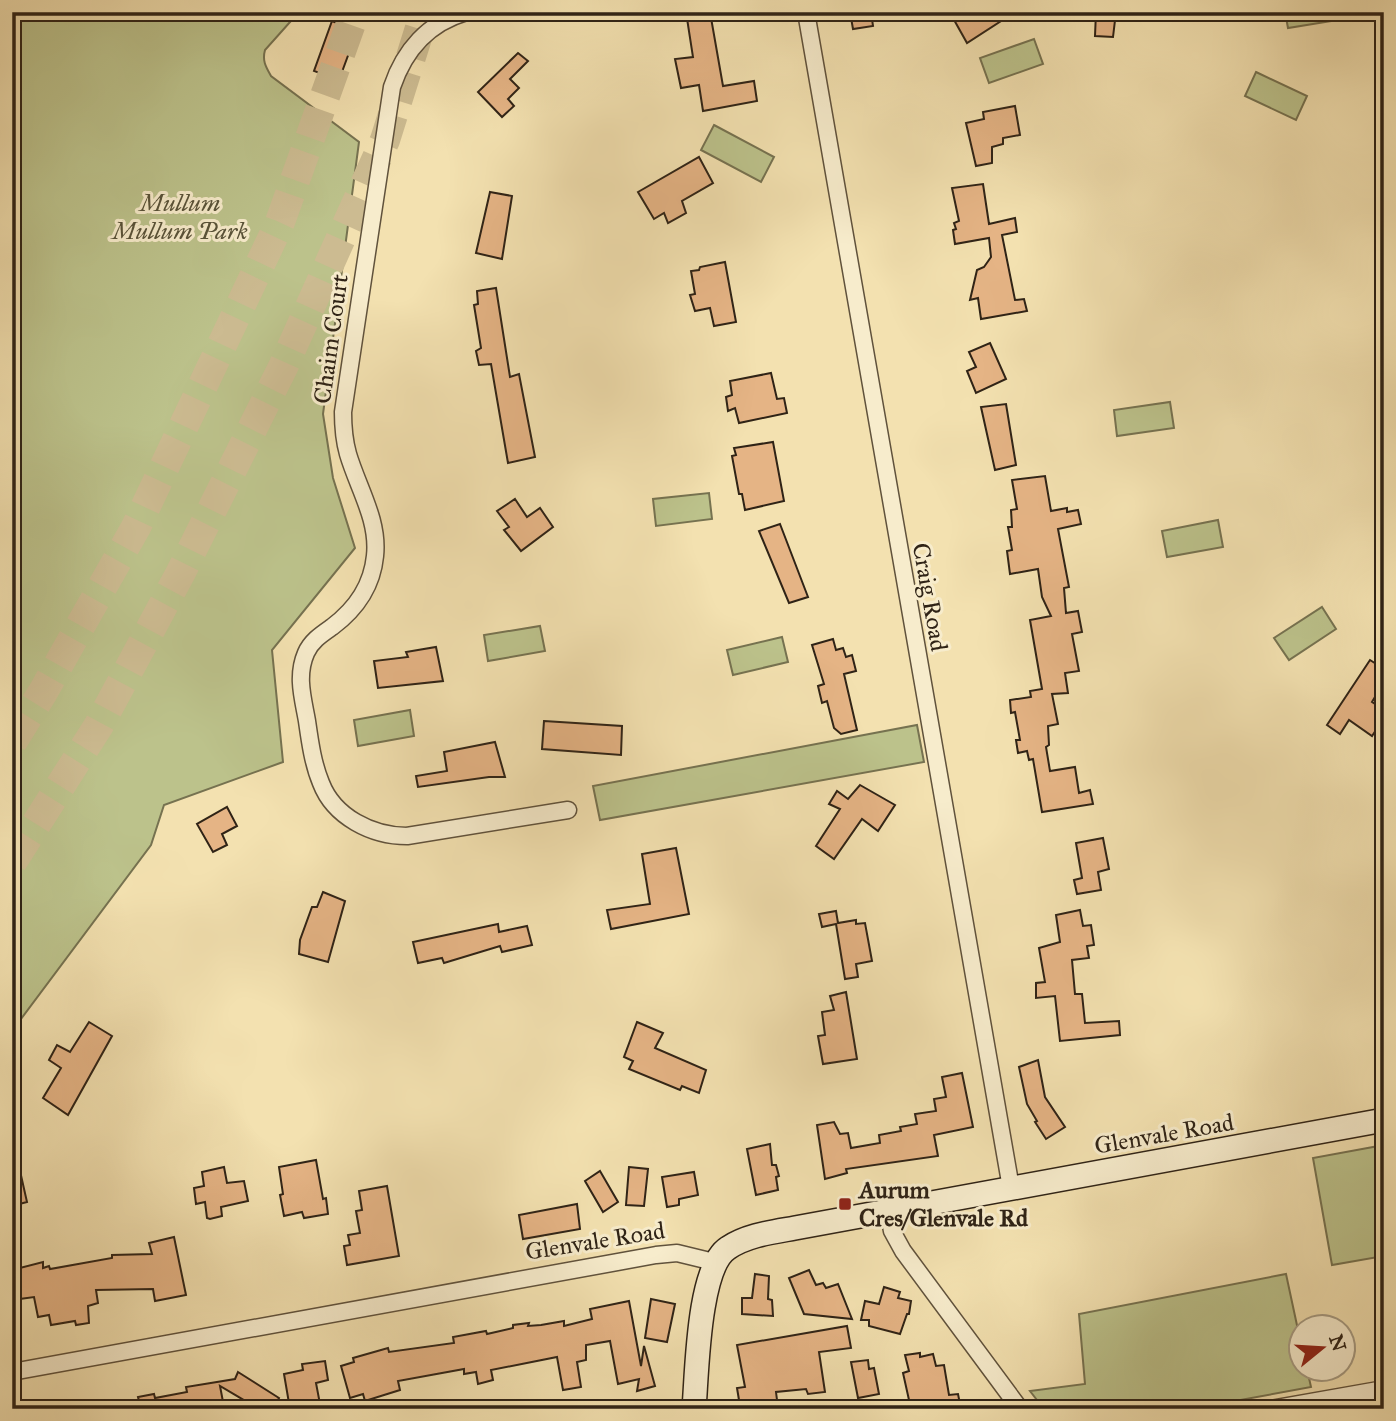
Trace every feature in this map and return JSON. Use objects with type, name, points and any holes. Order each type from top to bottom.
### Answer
[{"type":"street","name":"Chaim Court","points":[[466,12],[440,24],[420,38],[402,61],[392,87],[343,412],[347,451],[374,532],[374,565],[368,585],[356,605],[310,645],[302,663],[300,680],[321,785],[336,806],[359,824],[384,834],[407,836],[568,810]]},
{"type":"street","name":"Craig Road","points":[[806,12],[1012,1188]]},
{"type":"street","points":[[1384,421],[1384,450]]},
{"type":"street","name":"Glenvale Road","points":[[12,1372],[633,1259],[677,1253],[714,1262],[729,1247],[766,1233],[1384,1120]]},
{"type":"street","points":[[888,1210],[892,1231],[903,1251],[1020,1409]]},
{"type":"street","points":[[694,1409],[705,1294],[714,1262]]},
{"type":"street","points":[[1271,1409],[1384,1389]]},
{"type":"green space","name":"Mullum Mullum Park","points":[[12,12],[299,12],[265,50],[266,67],[271,76],[359,142],[323,414],[333,478],[355,548],[272,650],[283,762],[164,805],[151,845],[12,1031]]},
{"type":"green space","points":[[1285,12],[1343,12],[1344,19],[1288,28]]},
{"type":"green space","points":[[1034,39],[1043,64],[989,83],[980,58]]},
{"type":"green space","points":[[1256,72],[1307,96],[1296,120],[1245,96]]},
{"type":"green space","points":[[714,125],[774,157],[761,182],[701,150]]},
{"type":"green space","points":[[1170,402],[1174,428],[1117,436],[1114,410]]},
{"type":"green space","points":[[709,493],[712,519],[656,526],[653,499]]},
{"type":"green space","points":[[1218,520],[1223,547],[1167,557],[1162,531]]},
{"type":"green space","points":[[1322,607],[1336,629],[1289,660],[1274,638]]},
{"type":"green space","points":[[540,626],[545,651],[488,661],[484,635]]},
{"type":"green space","points":[[782,637],[788,662],[733,675],[727,650]]},
{"type":"green space","points":[[410,710],[414,736],[358,746],[354,720]]},
{"type":"green space","points":[[917,725],[924,762],[600,820],[593,786]]},
{"type":"green space","points":[[1384,1145],[1384,1256],[1332,1265],[1313,1158]]},
{"type":"green space","points":[[1286,1274],[1294,1312],[1288,1312],[1288,1382],[1310,1382],[1311,1387],[1191,1409],[1044,1409],[1030,1391],[1085,1384],[1079,1314]]},
{"type":"building","points":[[686,12],[710,12],[723,86],[754,81],[757,101],[703,111],[699,85],[681,88],[675,59],[693,57]]},
{"type":"building","points":[[850,12],[871,12],[873,26],[853,29]]},
{"type":"building","points":[[962,12],[1015,12],[967,43],[953,18]]},
{"type":"building","points":[[1096,12],[1116,12],[1113,37],[1095,36]]},
{"type":"building","points":[[332,21],[357,31],[339,80],[314,71]]},
{"type":"building","points":[[518,53],[528,61],[510,79],[519,88],[508,99],[514,106],[502,117],[478,92]]},
{"type":"building","points":[[1015,106],[1020,135],[1003,138],[1003,144],[992,147],[992,163],[976,166],[966,123],[984,119],[983,112]]},
{"type":"building","points":[[699,157],[713,183],[682,201],[686,213],[668,223],[664,213],[654,219],[638,192]]},
{"type":"building","points":[[983,184],[989,224],[1015,218],[1017,232],[1002,235],[1015,300],[1024,299],[1027,311],[981,319],[978,298],[970,300],[977,270],[984,267],[991,257],[989,238],[955,244],[954,223],[959,221],[952,188]]},
{"type":"building","points":[[490,192],[512,196],[502,259],[476,253]]},
{"type":"building","points":[[725,262],[736,322],[714,326],[710,308],[695,311],[690,295],[695,294],[691,271]]},
{"type":"building","points":[[496,288],[510,377],[519,374],[535,457],[508,463],[491,364],[479,365],[476,351],[481,348],[474,305],[478,304],[477,291]]},
{"type":"building","points":[[990,343],[1006,379],[976,393],[967,371],[976,367],[969,352]]},
{"type":"building","points":[[771,373],[777,399],[784,398],[787,413],[739,423],[735,408],[728,411],[726,397],[732,395],[730,381]]},
{"type":"building","points":[[1006,404],[1016,465],[995,470],[981,407]]},
{"type":"building","points":[[773,442],[784,501],[745,510],[732,456],[736,455],[734,448]]},
{"type":"building","points":[[1045,476],[1051,511],[1067,508],[1067,512],[1078,510],[1081,524],[1058,529],[1069,587],[1064,588],[1066,613],[1078,611],[1082,632],[1072,634],[1079,671],[1065,673],[1068,693],[1052,694],[1058,724],[1048,726],[1049,745],[1046,747],[1050,771],[1075,767],[1079,793],[1090,790],[1093,804],[1042,812],[1033,759],[1029,760],[1027,751],[1018,753],[1016,740],[1020,740],[1015,712],[1011,713],[1010,700],[1031,697],[1030,691],[1042,689],[1030,620],[1051,616],[1042,597],[1038,569],[1010,574],[1007,551],[1012,550],[1008,527],[1012,527],[1011,510],[1017,509],[1012,480]]},
{"type":"building","points":[[515,499],[527,517],[540,508],[553,527],[521,551],[504,530],[509,527],[497,511]]},
{"type":"building","points":[[780,524],[808,597],[789,603],[759,531]]},
{"type":"building","points":[[833,639],[836,650],[843,648],[846,657],[852,655],[856,671],[844,674],[857,730],[841,734],[834,728],[827,701],[822,703],[818,686],[824,684],[812,645]]},
{"type":"building","points":[[436,647],[443,681],[378,688],[374,661],[408,657],[406,652]]},
{"type":"building","points":[[1370,660],[1384,669],[1376,684],[1381,687],[1372,702],[1384,710],[1384,718],[1372,736],[1349,720],[1340,734],[1327,725]]},
{"type":"building","points":[[544,721],[622,726],[621,755],[542,749]]},
{"type":"building","points":[[495,742],[505,777],[418,787],[416,776],[447,771],[444,752]]},
{"type":"building","points":[[860,785],[895,805],[878,831],[862,819],[834,859],[816,846],[840,809],[829,804],[837,791],[848,799]]},
{"type":"building","points":[[227,807],[237,826],[222,834],[227,845],[213,852],[197,824]]},
{"type":"building","points":[[1103,838],[1109,869],[1098,872],[1101,890],[1077,894],[1074,880],[1082,878],[1076,843]]},
{"type":"building","points":[[676,848],[689,914],[611,929],[607,910],[650,904],[642,854]]},
{"type":"building","points":[[323,892],[345,901],[328,962],[299,954],[300,940],[312,907],[317,907]]},
{"type":"building","points":[[1080,910],[1083,926],[1091,925],[1094,945],[1087,946],[1089,958],[1072,960],[1075,994],[1082,994],[1085,1023],[1119,1021],[1120,1035],[1060,1041],[1055,996],[1036,998],[1036,983],[1045,982],[1039,948],[1060,942],[1056,915]]},
{"type":"building","points":[[836,911],[838,923],[856,920],[856,924],[865,923],[872,961],[856,964],[858,977],[845,979],[836,924],[822,927],[819,914]]},
{"type":"building","points":[[498,924],[499,932],[527,926],[532,945],[502,952],[500,946],[444,963],[442,958],[418,963],[413,942]]},
{"type":"building","points":[[846,992],[857,1059],[823,1064],[818,1036],[825,1035],[822,1012],[834,1010],[830,996]]},
{"type":"building","points":[[89,1022],[112,1036],[68,1115],[43,1098],[61,1068],[49,1060],[57,1045],[70,1052]]},
{"type":"building","points":[[637,1022],[663,1033],[655,1048],[706,1070],[699,1093],[682,1086],[680,1090],[629,1069],[633,1061],[624,1057]]},
{"type":"building","points":[[1038,1060],[1045,1097],[1065,1127],[1046,1139],[1027,1104],[1019,1067]]},
{"type":"building","points":[[962,1073],[973,1127],[934,1135],[938,1156],[846,1169],[847,1173],[825,1179],[817,1125],[834,1122],[840,1134],[848,1133],[851,1148],[880,1143],[879,1135],[901,1131],[900,1127],[917,1124],[915,1114],[936,1111],[934,1099],[946,1097],[942,1077]]},
{"type":"building","points":[[770,1144],[772,1165],[776,1165],[779,1176],[776,1177],[778,1190],[756,1195],[747,1149]]},
{"type":"building","points":[[316,1160],[328,1214],[304,1218],[302,1212],[284,1216],[279,1167]]},
{"type":"building","points":[[12,1162],[18,1162],[27,1202],[12,1206]]},
{"type":"building","points":[[224,1167],[227,1183],[244,1181],[248,1201],[221,1207],[222,1216],[210,1219],[207,1218],[205,1202],[196,1204],[194,1188],[204,1186],[202,1172]]},
{"type":"building","points":[[629,1167],[648,1169],[644,1206],[626,1205]]},
{"type":"building","points":[[600,1171],[618,1202],[603,1212],[585,1181]]},
{"type":"building","points":[[694,1172],[698,1195],[679,1199],[679,1205],[667,1207],[662,1177]]},
{"type":"building","points":[[387,1186],[399,1256],[347,1265],[344,1246],[350,1245],[348,1235],[360,1233],[356,1211],[362,1210],[359,1191]]},
{"type":"building","points":[[577,1204],[580,1229],[523,1239],[519,1215]]},
{"type":"building","points":[[174,1237],[186,1295],[155,1301],[153,1289],[96,1290],[98,1303],[88,1306],[89,1323],[76,1325],[75,1321],[51,1325],[49,1315],[38,1317],[34,1297],[12,1300],[12,1270],[43,1262],[43,1268],[49,1266],[50,1269],[112,1258],[112,1255],[152,1254],[149,1243]]},
{"type":"building","points":[[809,1270],[816,1285],[823,1283],[826,1288],[838,1284],[852,1319],[804,1314],[789,1278]]},
{"type":"building","points":[[755,1274],[769,1276],[768,1299],[772,1300],[773,1316],[742,1314],[742,1298],[752,1298]]},
{"type":"building","points":[[884,1287],[900,1292],[898,1298],[911,1301],[909,1314],[900,1334],[869,1326],[869,1320],[861,1320],[865,1301],[879,1304]]},
{"type":"building","points":[[651,1299],[675,1304],[667,1342],[645,1338]]},
{"type":"building","points":[[629,1301],[641,1366],[644,1346],[655,1386],[637,1391],[639,1379],[618,1384],[610,1341],[586,1345],[586,1360],[577,1362],[581,1387],[563,1390],[557,1357],[491,1370],[493,1380],[478,1384],[476,1372],[464,1374],[464,1369],[398,1381],[400,1390],[365,1401],[363,1394],[350,1398],[341,1366],[354,1362],[353,1358],[388,1348],[389,1352],[454,1343],[453,1337],[486,1331],[487,1334],[513,1328],[513,1325],[541,1325],[564,1321],[564,1326],[592,1319],[590,1309]]},
{"type":"building","points":[[847,1326],[851,1348],[819,1352],[825,1392],[808,1394],[806,1389],[776,1392],[777,1400],[740,1406],[737,1388],[745,1387],[737,1345]]},
{"type":"building","points":[[920,1353],[920,1357],[933,1354],[936,1366],[944,1365],[949,1395],[958,1394],[961,1409],[911,1409],[903,1373],[909,1371],[905,1355]]},
{"type":"building","points":[[868,1360],[869,1369],[874,1368],[879,1394],[858,1398],[851,1362]]},
{"type":"building","points":[[325,1361],[328,1380],[316,1383],[320,1404],[307,1409],[290,1409],[284,1374],[303,1370],[302,1364]]},
{"type":"building","points":[[238,1372],[279,1398],[273,1409],[259,1409],[220,1386],[224,1407],[132,1409],[132,1402],[139,1401],[138,1397],[154,1394],[155,1398],[187,1392],[186,1387],[235,1379]]},
{"type":"tunnel","points":[[12,742],[136,527],[280,222],[355,12]]},
{"type":"tunnel","points":[[12,862],[99,725],[180,574],[283,367],[385,140],[425,12]]},
{"type":"place","name":"Aurum Cres/Glenvale Rd","points":[[845,1204]]}]
